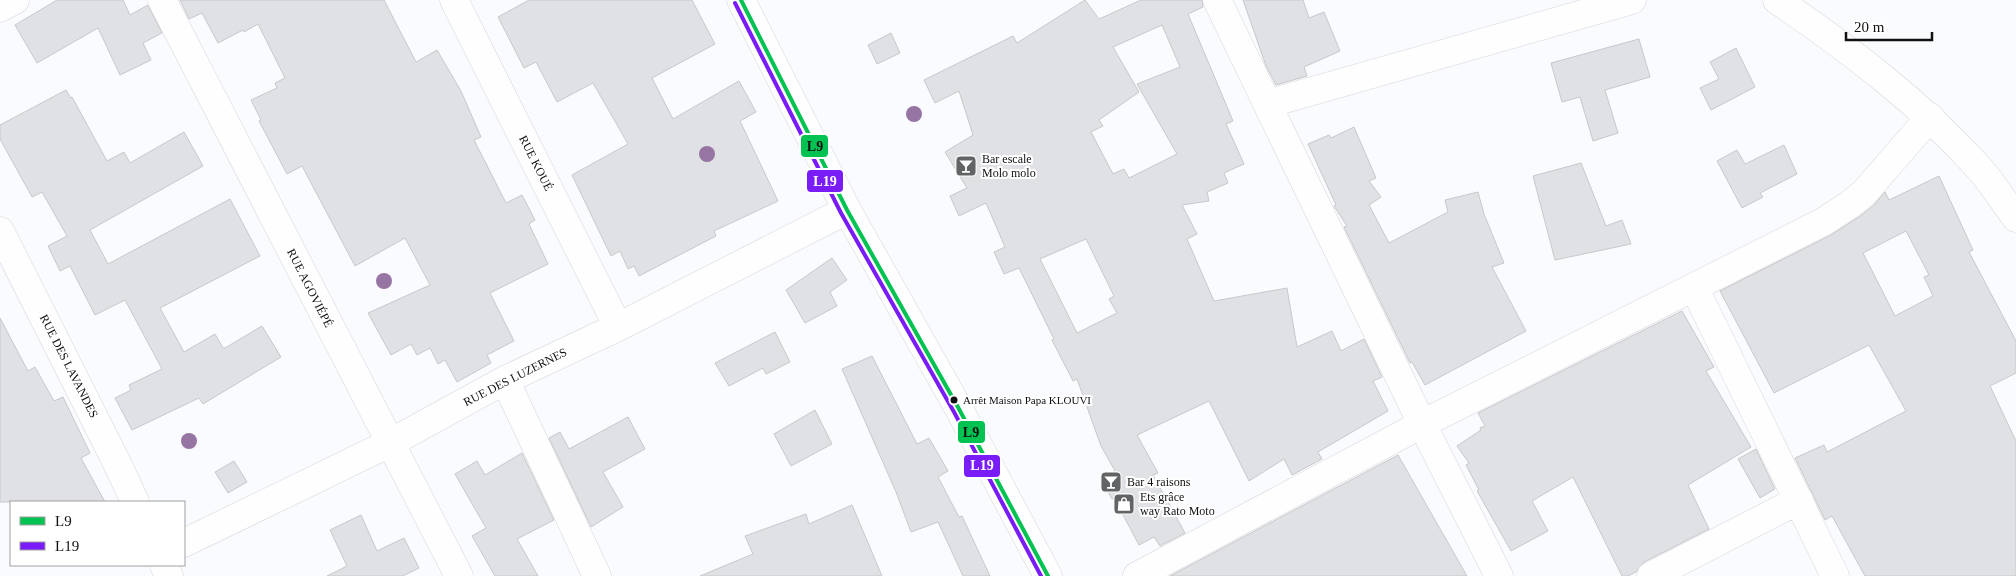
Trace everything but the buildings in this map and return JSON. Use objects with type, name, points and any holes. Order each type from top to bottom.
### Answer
[{"type":"street","points":[[0,8],[15,0]]},
{"type":"street","name":"RUE AGOVIÉPÉ","points":[[162,0],[459,576]]},
{"type":"street","name":"RUE KOUÉ","points":[[454,0],[618,327]]},
{"type":"street","points":[[741,0],[847,210],[959,409],[1048,576]]},
{"type":"street","points":[[1217,0],[1422,424],[1499,576]]},
{"type":"street","points":[[1267,104],[1632,0]]},
{"type":"street","points":[[1777,0],[1833,38],[1930,117],[1979,168],[2016,218]]},
{"type":"street","points":[[1137,576],[1422,424],[1823,222],[1864,193],[1930,117]]},
{"type":"street","name":"RUE DES LUZERNES","points":[[185,543],[390,443],[505,380],[618,327],[847,210]]},
{"type":"street","name":"RUE DES LAVANDES","points":[[0,231],[115,458],[135,501]]},
{"type":"street","points":[[1694,287],[1835,576]]},
{"type":"street","points":[[505,380],[597,576]]},
{"type":"street","points":[[1651,576],[1799,500]]},
{"type":"transit line","name":"L9","points":[[741,0],[847,210],[959,409],[1048,576]]},
{"type":"transit line","name":"L19","points":[[735,3],[841,213],[954,412],[1041,576]]},
{"type":"place","name":"Bar escale Molo molo","points":[[966,166]]},
{"type":"place","name":"Arrêt Maison Papa KLOUVI","points":[[954,400]]},
{"type":"place","name":"Bar 4 raisons","points":[[1111,482]]},
{"type":"place","name":"Ets grâce way Rato Moto","points":[[1124,504]]}]
